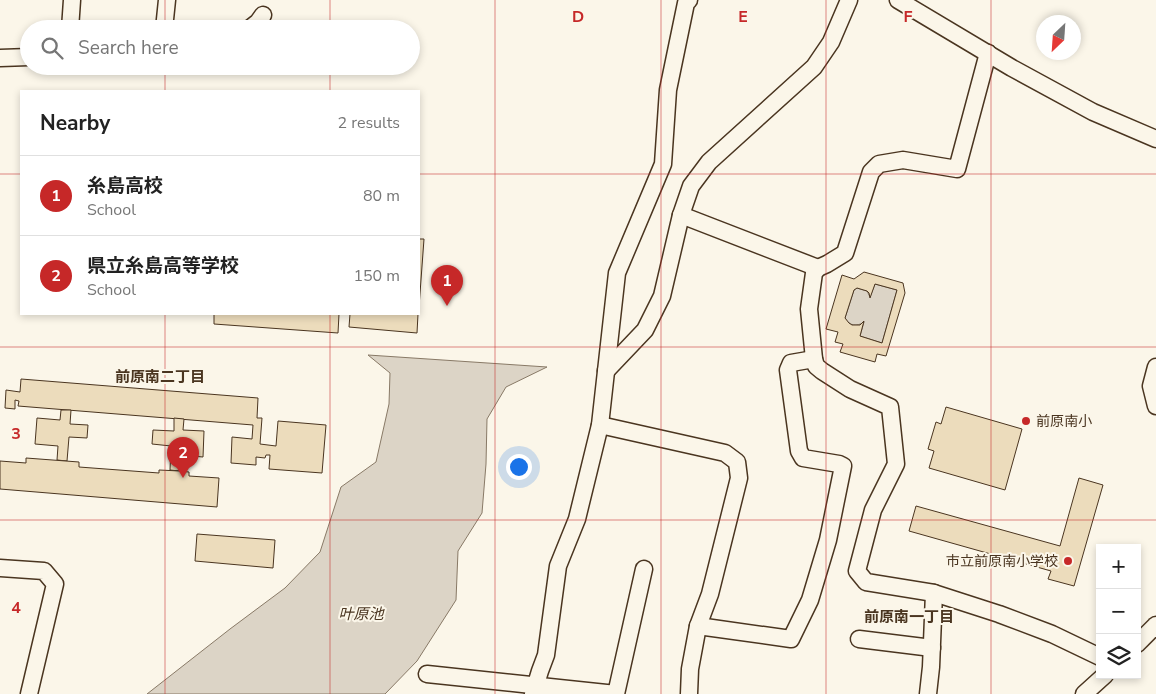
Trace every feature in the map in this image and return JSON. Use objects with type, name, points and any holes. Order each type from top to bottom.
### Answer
[{"type":"street","points":[[71,20],[72,0]]},
{"type":"street","points":[[165,20],[167,0]]},
{"type":"street","points":[[534,690],[546,655],[558,566],[577,519],[600,425],[617,273],[663,164],[668,90],[688,0]]},
{"type":"street","points":[[606,370],[645,330],[662,296],[681,214],[691,186],[709,162],[814,67],[831,42],[849,0]]},
{"type":"street","points":[[898,0],[920,5],[1012,68],[1093,112],[1156,139]]},
{"type":"street","points":[[259,20],[262,16]]},
{"type":"street","points":[[988,53],[957,169],[903,160],[879,164],[871,172],[845,253],[818,268],[814,273],[809,309],[814,359],[816,366],[822,371],[850,388],[890,407],[896,464],[873,510],[857,571],[866,582],[934,593],[1052,634],[1096,655]]},
{"type":"street","points":[[0,58],[20,58]]},
{"type":"street","points":[[681,214],[818,268]]},
{"type":"street","points":[[698,626],[791,638],[810,600],[828,540],[843,466],[803,458],[799,451],[788,370],[792,363],[814,359]]},
{"type":"street","points":[[1156,367],[1151,386],[1156,406]]},
{"type":"street","points":[[600,425],[725,453],[737,462],[739,478],[710,594],[698,626],[690,669],[689,694]]},
{"type":"street","points":[[0,568],[44,571],[54,584],[29,694]]},
{"type":"street","points":[[427,674],[534,690],[616,694],[644,569]]},
{"type":"street","points":[[928,694],[934,593]]},
{"type":"street","points":[[1141,640],[1156,625]]},
{"type":"street","points":[[859,639],[932,648]]},
{"type":"street","points":[[1084,694],[1101,679]]},
{"type":"water","points":[[875,284],[897,290],[882,343],[860,336],[864,322],[859,325],[853,325],[845,318],[854,290],[857,288],[867,291],[870,297]]},
{"type":"water","name":"叶原池","points":[[368,355],[547,367],[506,387],[487,419],[482,513],[458,551],[456,600],[417,661],[385,694],[147,694],[285,588],[320,552],[341,487],[376,462],[389,404],[390,373]]},
{"type":"building","points":[[420,239],[424,239],[420,293]]},
{"type":"building","points":[[864,272],[903,283],[905,293],[886,356],[877,354],[875,362],[840,352],[843,344],[835,342],[838,332],[826,329],[842,275],[854,279]],"holes":[[[875,284],[897,290],[882,343],[860,336],[864,321],[860,325],[852,325],[845,318],[854,290],[857,288],[867,291],[870,298]]]},
{"type":"building","points":[[214,315],[339,315],[338,333],[214,324]]},
{"type":"building","points":[[350,315],[418,315],[417,333],[349,327]]},
{"type":"building","points":[[21,379],[258,398],[257,418],[262,418],[260,444],[276,446],[278,421],[326,425],[322,473],[269,469],[270,455],[266,455],[265,458],[256,457],[256,465],[231,463],[232,437],[252,439],[253,425],[18,406],[19,401],[15,400],[15,409],[5,408],[6,390],[20,392]]},
{"type":"building","points":[[946,407],[1022,429],[1005,490],[929,468],[934,451],[928,449],[936,422],[941,424]]},
{"type":"building","points":[[61,410],[71,410],[70,424],[88,425],[87,438],[69,437],[67,461],[57,460],[58,446],[35,444],[37,418],[60,420]]},
{"type":"building","points":[[174,418],[184,419],[183,430],[204,431],[203,457],[181,455],[180,471],[170,470],[171,446],[152,444],[153,430],[174,431]]},
{"type":"building","points":[[26,458],[79,462],[79,467],[159,473],[159,470],[180,471],[189,472],[189,476],[219,478],[217,507],[0,489],[0,461],[26,463]]},
{"type":"building","points":[[1079,478],[1103,485],[1074,586],[1048,579],[1051,571],[909,531],[916,506],[1060,546]]},
{"type":"building","points":[[197,534],[275,540],[273,568],[195,561]]},
{"type":"place","name":"糸島高校","points":[[447,306]]},
{"type":"place","name":"前原南小","points":[[1026,421]]},
{"type":"place","name":"県立糸島高等学校","points":[[183,478]]},
{"type":"place","name":"市立前原南小学校","points":[[1068,561]]},
{"type":"district","name":"前原南二丁目","points":[[160,377]]},
{"type":"district","name":"前原南一丁目","points":[[909,617]]}]
